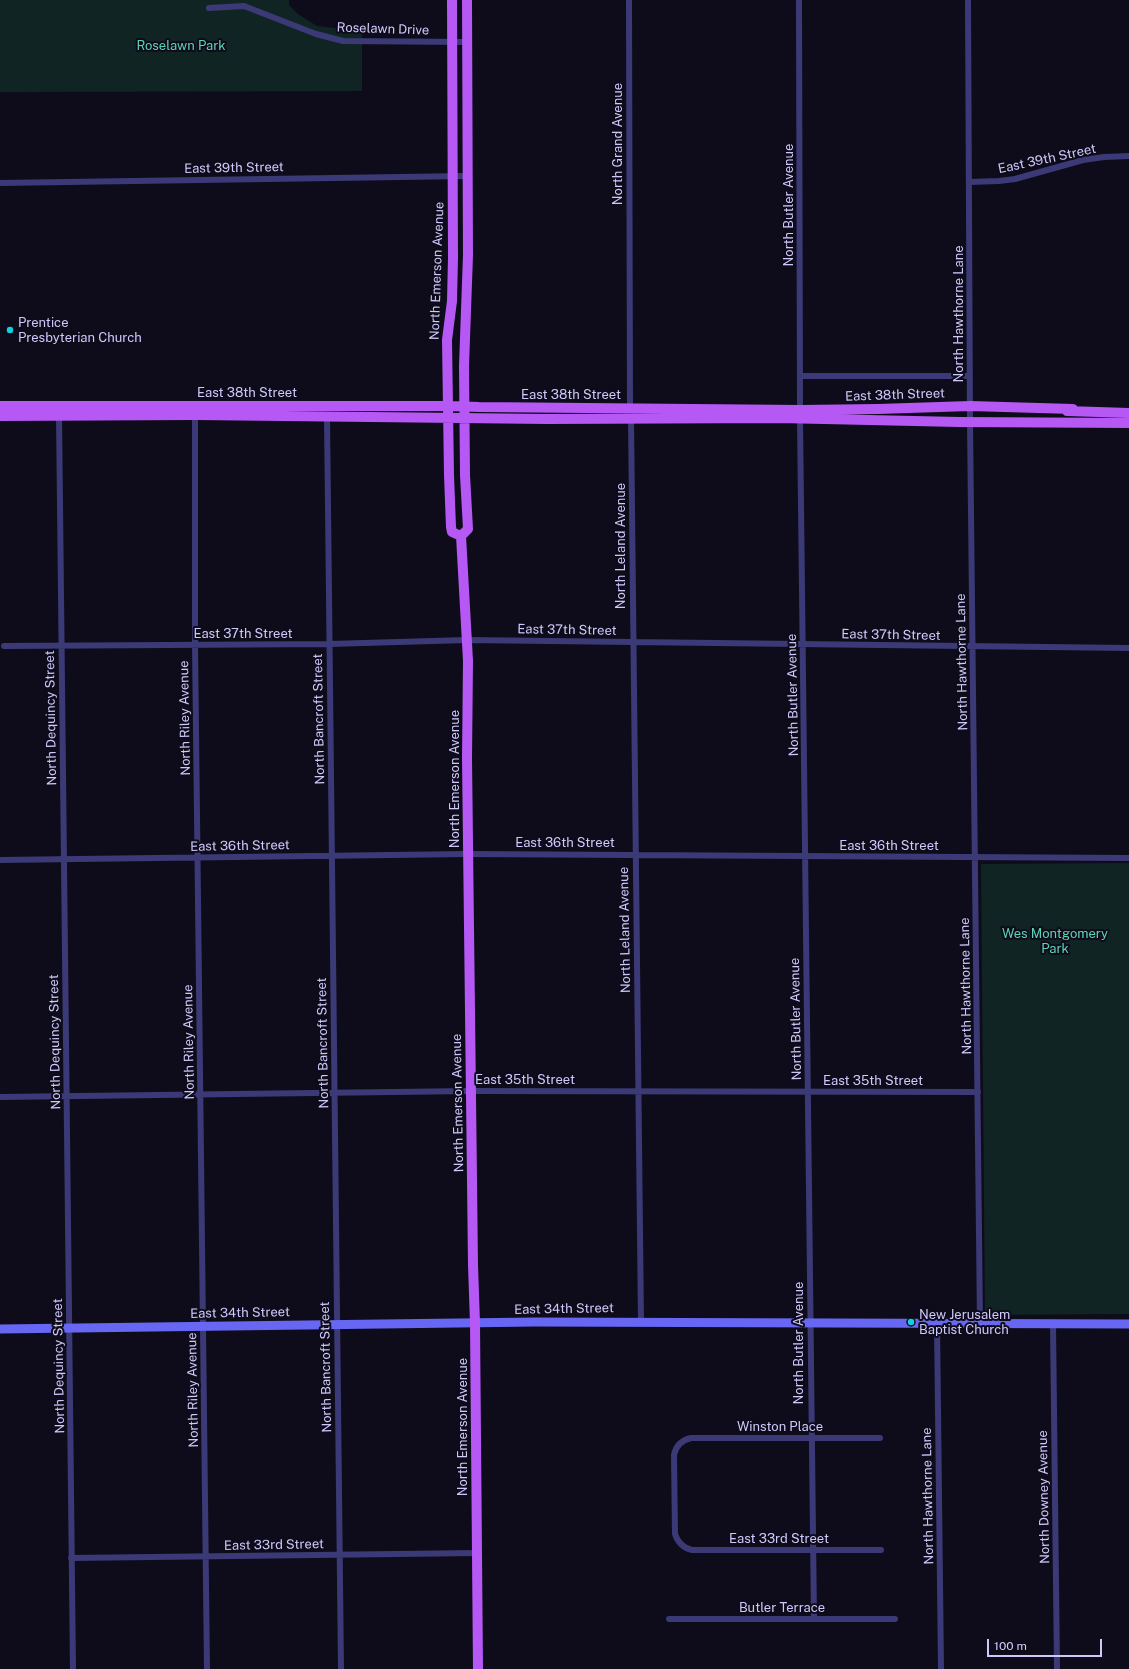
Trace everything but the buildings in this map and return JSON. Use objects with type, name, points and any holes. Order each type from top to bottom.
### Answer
[{"type":"main road","name":"North Emerson Avenue","points":[[452,0],[453,272],[448,340],[448,417],[451,527],[452,532],[461,536]]},
{"type":"main road","name":"North Emerson Avenue","points":[[467,0],[468,255],[464,335],[464,407],[468,529],[461,536],[467,640],[468,854],[475,1324],[478,1669]]},
{"type":"main road","name":"East 38th Street","points":[[0,406],[448,406],[631,413],[800,414],[970,422],[1129,423]]},
{"type":"main road","name":"East 38th Street","points":[[800,414],[878,409],[970,406],[1073,409],[1067,411],[1129,413]]},
{"type":"main road","name":"East 38th Street","points":[[0,416],[195,415],[547,419],[631,413]]},
{"type":"main road","name":"East 34th Street","points":[[0,1329],[337,1324],[641,1322],[810,1324],[1129,1324]]},
{"type":"street","name":"North Grand Avenue","points":[[629,0],[630,287]]},
{"type":"street","name":"North Butler Avenue","points":[[799,0],[800,414],[814,1619]]},
{"type":"street","name":"North Hawthorne Lane","points":[[968,0],[970,422],[980,1324]]},
{"type":"street","name":"Roselawn Drive","points":[[209,8],[244,6],[310,32],[343,41],[467,42]]},
{"type":"street","name":"East 39th Street","points":[[969,182],[1015,179],[1083,160],[1129,156]]},
{"type":"street","name":"East 39th Street","points":[[0,183],[467,176]]},
{"type":"street","name":"North Leland Avenue","points":[[630,287],[641,1322]]},
{"type":"street","points":[[800,376],[970,376]]},
{"type":"street","name":"North Dequincy Street","points":[[59,415],[72,1669]]},
{"type":"street","name":"North Riley Avenue","points":[[195,415],[195,645],[207,1669]]},
{"type":"street","name":"North Bancroft Street","points":[[327,417],[341,1669]]},
{"type":"street","name":"East 37th Street","points":[[4,646],[329,644],[467,640],[1129,648]]},
{"type":"street","name":"East 36th Street","points":[[0,860],[468,854],[1129,858]]},
{"type":"street","name":"East 35th Street","points":[[0,1097],[471,1091],[978,1092]]},
{"type":"street","name":"North Hawthorne Lane","points":[[937,1323],[941,1669]]},
{"type":"street","name":"North Downey Avenue","points":[[1053,1324],[1057,1669]]},
{"type":"street","name":"Winston Place","points":[[679,1543],[675,1531],[674,1455],[680,1442],[691,1438],[880,1438]]},
{"type":"street","name":"East 33rd Street","points":[[679,1543],[684,1548],[692,1550],[881,1550]]},
{"type":"street","name":"East 33rd Street","points":[[71,1558],[477,1553]]},
{"type":"street","name":"Butler Terrace","points":[[669,1619],[895,1619]]},
{"type":"green space","name":"Roselawn Park","points":[[0,0],[289,0],[289,5],[298,14],[317,26],[362,31],[362,91],[0,92]]},
{"type":"green space","name":"Wes Montgomery Park","points":[[1129,863],[1129,1314],[985,1315],[981,864]]},
{"type":"place","name":"Prentice Presbyterian Church","points":[[10,330]]},
{"type":"place","name":"New Jerusalem Baptist Church","points":[[911,1322]]}]
